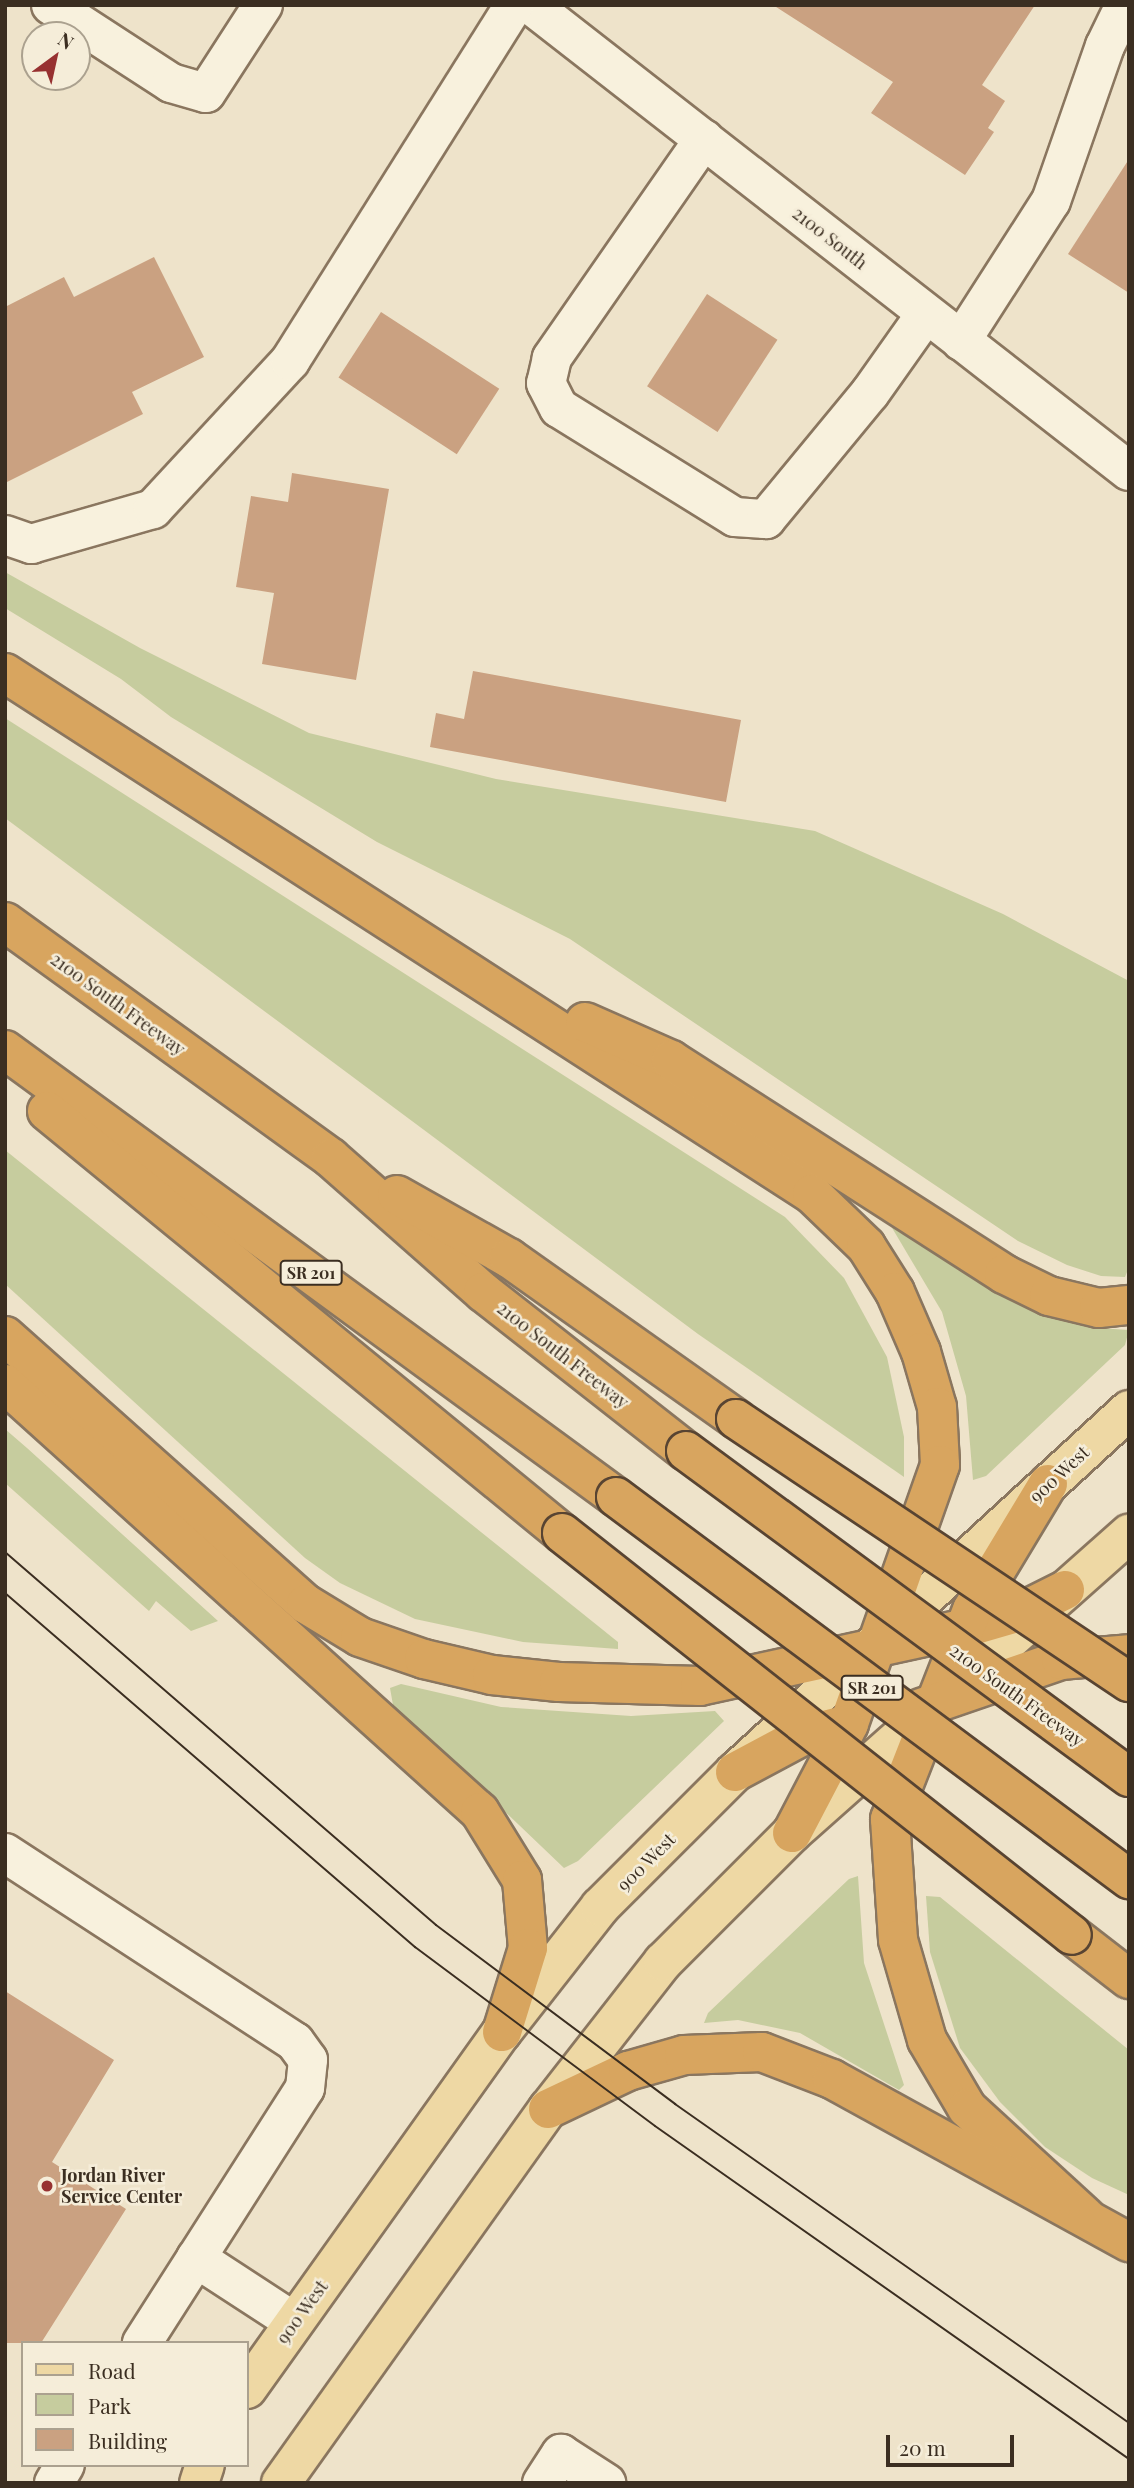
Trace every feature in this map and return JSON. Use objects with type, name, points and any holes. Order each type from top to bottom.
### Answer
[{"type":"highway","points":[[5,673],[473,972],[812,1194],[866,1246],[895,1292],[921,1352],[937,1407],[940,1465],[849,1724],[792,1833]]},
{"type":"highway","name":"2100 South Freeway","points":[[5,922],[331,1158],[483,1292],[686,1451],[1129,1777]]},
{"type":"highway","points":[[473,972],[671,1060],[1004,1274],[1049,1296],[1099,1308],[1129,1305]]},
{"type":"highway","name":"SR 201","points":[[5,1050],[616,1497],[1129,1879]]},
{"type":"highway","points":[[5,1076],[562,1533],[1129,1979]]},
{"type":"highway","points":[[331,1158],[509,1258],[736,1419],[1129,1682]]},
{"type":"highway","points":[[5,1336],[280,1582],[360,1637],[424,1659],[492,1675],[620,1686],[700,1686],[965,1628],[1023,1611],[1065,1590]]},
{"type":"highway","points":[[5,1384],[480,1812],[522,1880],[528,1948],[502,2032]]},
{"type":"highway","points":[[1048,1484],[1000,1556],[965,1628],[890,1819],[898,1940],[927,2040],[967,2108],[1085,2216]]},
{"type":"highway","points":[[735,1772],[804,1735],[937,1704],[1061,1660],[1129,1654]]},
{"type":"highway","points":[[548,2109],[628,2071],[684,2054],[762,2052],[832,2080],[1129,2242]]},
{"type":"main road","name":"900 West","points":[[248,2388],[502,2032],[600,1907],[735,1772],[874,1649],[1129,1410]]},
{"type":"main road","points":[[281,2483],[548,2109],[663,1962],[792,1833],[1129,1534]]},
{"type":"street","points":[[51,5],[170,83],[206,93],[263,5]]},
{"type":"street","points":[[5,535],[31,544],[153,509],[290,361],[514,5]]},
{"type":"street","name":"2100 South","points":[[531,5],[1129,471]]},
{"type":"street","points":[[961,341],[1051,201],[1105,46],[1125,5]]},
{"type":"street","points":[[704,139],[552,359],[546,383],[559,408],[735,517],[766,519],[870,393],[926,314]]},
{"type":"street","points":[[5,1853],[295,2042],[308,2060],[304,2088],[143,2341]]},
{"type":"street","points":[[196,2258],[295,2322]]},
{"type":"street","points":[[542,2483],[561,2454],[606,2483]]},
{"type":"street","points":[[54,2483],[64,2467]]},
{"type":"green space","points":[[5,572],[140,648],[309,733],[496,779],[815,831],[1003,914],[1129,981],[1129,1267],[1125,1277],[1101,1276],[1067,1265],[1018,1241],[570,939],[377,842],[171,717],[121,679],[5,608]]},
{"type":"green space","points":[[5,718],[785,1217],[844,1278],[887,1357],[904,1437],[904,1477],[698,1334],[5,818]]},
{"type":"green space","points":[[5,1150],[618,1642],[618,1649],[523,1642],[415,1619],[340,1583],[305,1558],[5,1284]]},
{"type":"green space","points":[[885,1216],[1039,1312],[1098,1328],[1129,1330],[1125,1345],[986,1476],[973,1480],[966,1396],[942,1312]]},
{"type":"green space","points":[[5,1429],[218,1621],[191,1631],[156,1601],[149,1611],[5,1483]]},
{"type":"green space","points":[[401,1684],[501,1707],[631,1716],[715,1711],[724,1721],[578,1861],[564,1868],[393,1705],[390,1688]]},
{"type":"green space","points":[[858,1876],[864,1963],[904,2085],[899,2090],[800,2033],[738,2020],[704,2023],[708,2013],[849,1879]]},
{"type":"green space","points":[[926,1896],[940,1897],[1129,2050],[1129,2195],[1092,2178],[1045,2147],[1000,2102],[960,2048],[930,1952]]},
{"type":"building","points":[[773,5],[1035,5],[982,85],[1005,101],[988,128],[994,132],[965,175],[871,113],[893,82]]},
{"type":"building","points":[[1129,159],[1129,293],[1068,254]]},
{"type":"building","points":[[154,257],[204,357],[132,392],[143,414],[5,483],[5,307],[64,277],[74,297]]},
{"type":"building","points":[[707,294],[777,340],[718,432],[647,386]]},
{"type":"building","points":[[381,312],[499,389],[457,454],[339,377]]},
{"type":"building","points":[[292,473],[389,489],[356,680],[262,664],[274,593],[236,587],[251,496],[288,502]]},
{"type":"building","points":[[473,671],[741,720],[726,802],[430,747],[436,713],[464,719]]},
{"type":"building","name":"Jordan River Service Center","points":[[5,1991],[114,2060],[52,2162],[126,2209],[42,2341],[5,2343]]},
{"type":"tram line","points":[[5,1552],[436,1925],[675,2104],[1129,2423]]},
{"type":"tram line","points":[[5,1593],[415,1947],[655,2126],[1129,2459]]},
{"type":"place","name":"Jordan River Service Center","points":[[47,2186]]}]
